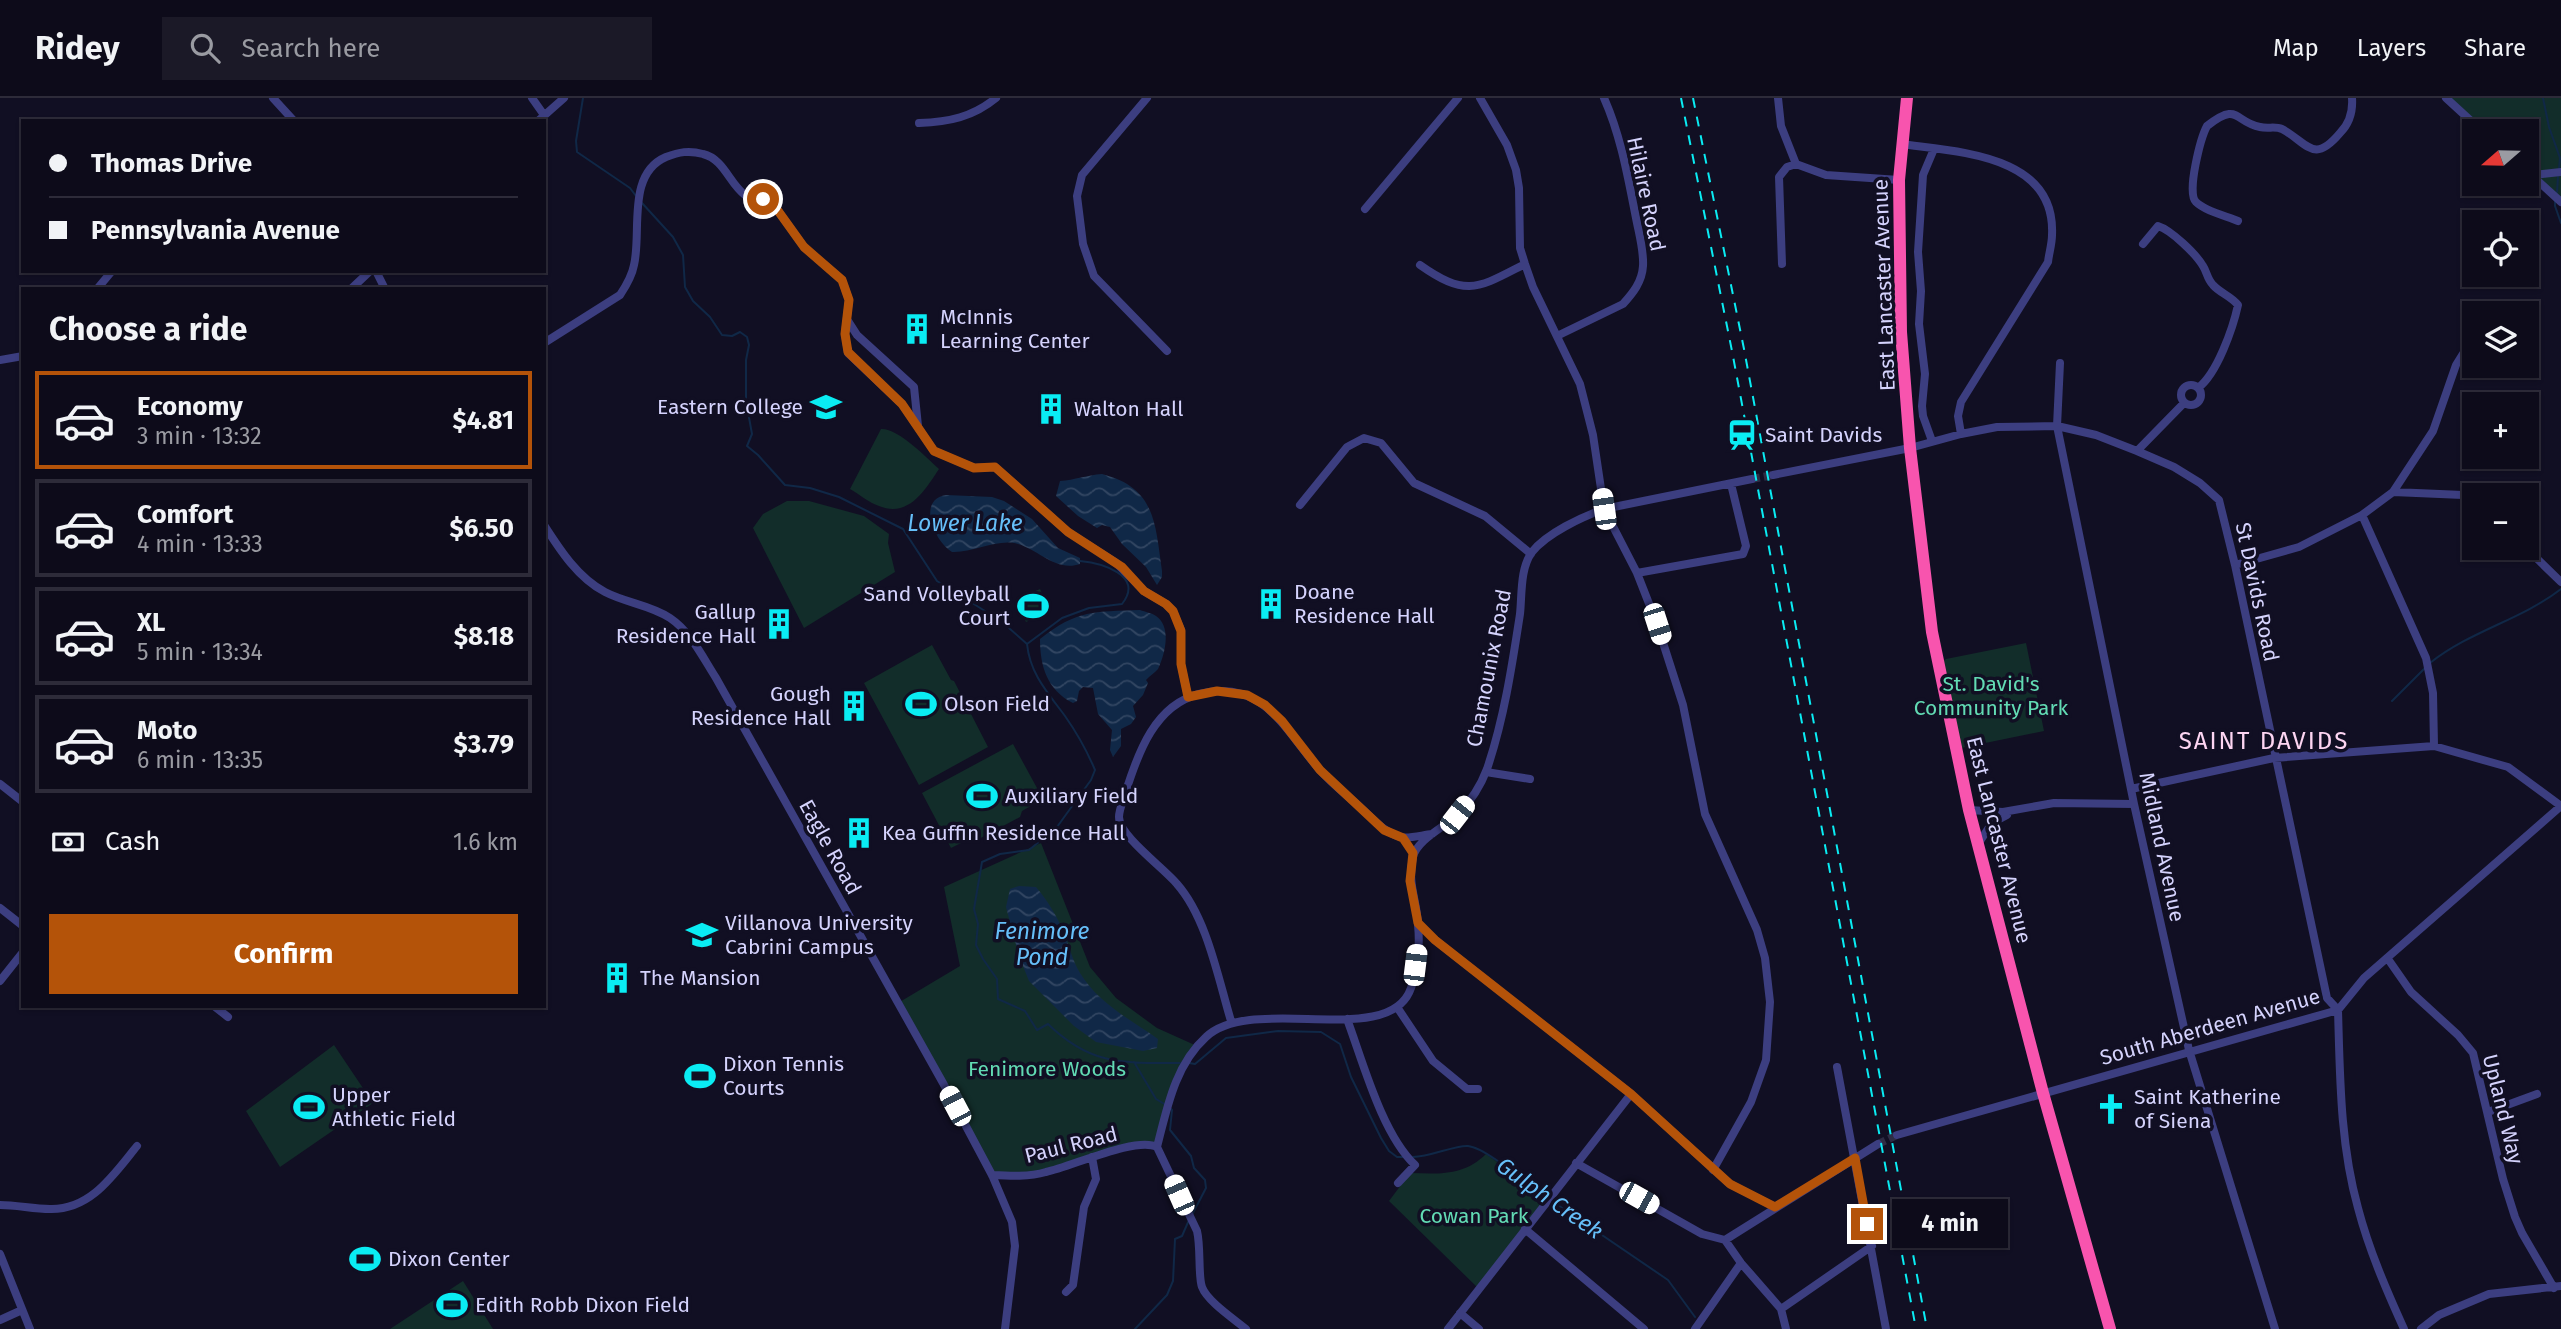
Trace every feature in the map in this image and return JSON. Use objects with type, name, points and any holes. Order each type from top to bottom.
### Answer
[{"type":"highway","name":"East Lancaster Avenue","points":[[1907,98],[1899,180],[1901,319],[1910,448],[1932,632],[1969,810],[2043,1093],[2110,1329]]},
{"type":"street","points":[[273,98],[292,119]]},
{"type":"street","points":[[532,98],[541,118],[564,98]]},
{"type":"street","points":[[919,123],[955,120],[980,111],[996,98]]},
{"type":"street","points":[[1147,98],[1082,175],[1077,196],[1083,244],[1094,276],[1167,351]]},
{"type":"street","points":[[1364,209],[1458,98]]},
{"type":"street","points":[[1479,98],[1507,145],[1516,170],[1520,248],[1580,384],[1593,435],[1604,509],[1637,573],[1657,624],[1683,705],[1704,814],[1757,930],[1765,958],[1770,1002],[1766,1060],[1751,1102],[1713,1170]]},
{"type":"street","name":"Hilaire Road","points":[[1557,336],[1623,304],[1642,276],[1643,255],[1626,173],[1611,112],[1604,98]]},
{"type":"street","points":[[1778,98],[1781,127],[1796,164]]},
{"type":"street","points":[[2238,221],[2197,204],[2193,197],[2193,182],[2207,126],[2227,114],[2236,114],[2258,127],[2279,128],[2309,149],[2319,149],[2331,144],[2346,126],[2351,114],[2351,98]]},
{"type":"street","points":[[2446,98],[2470,119]]},
{"type":"street","points":[[1901,144],[1964,152],[2002,162],[2024,175],[2041,194],[2051,222],[2048,262],[1961,402],[1958,416],[1961,433]]},
{"type":"street","points":[[1933,441],[1922,406],[1925,374],[1919,324],[1921,291],[1917,252],[1923,175],[1934,149]]},
{"type":"street","points":[[546,342],[620,295],[628,283],[634,265],[641,189],[648,172],[661,160],[682,151],[705,154],[723,167],[746,195],[771,201],[804,247],[842,280],[849,300],[845,334],[848,352],[902,404],[934,451],[974,468],[995,467],[1068,532],[1115,562],[1144,591],[1173,611],[1181,631],[1181,664],[1188,697]]},
{"type":"street","points":[[1782,264],[1779,177],[1787,167],[1796,164],[1826,175],[1899,180]]},
{"type":"street","points":[[2539,173],[2558,173]]},
{"type":"street","points":[[2539,182],[2558,199]]},
{"type":"street","points":[[2143,244],[2158,226],[2167,229],[2203,266],[2207,279],[2216,289],[2238,305],[2226,342],[2205,382],[2198,388]]},
{"type":"street","points":[[1420,265],[1442,280],[1472,287],[1485,285],[1525,264]]},
{"type":"street","points":[[99,287],[111,273]]},
{"type":"street","points":[[353,287],[368,273]]},
{"type":"street","points":[[848,321],[857,335],[914,387],[919,431]]},
{"type":"street","points":[[2235,565],[2299,547],[2362,515],[2393,492],[2433,431],[2456,365],[2462,355]]},
{"type":"street","points":[[0,360],[21,356]]},
{"type":"street","name":"Midland Avenue","points":[[2060,363],[2057,426],[2134,804],[2189,1051],[2275,1329]]},
{"type":"street","points":[[2191,385],[2198,388],[2201,395],[2199,401],[2192,405],[2185,402],[2181,397],[2183,388],[2191,385]]},
{"type":"street","points":[[2137,451],[2185,402]]},
{"type":"street","name":"St Davids Road","points":[[1910,448],[1961,433],[1997,427],[2057,426],[2096,435],[2174,467],[2200,483],[2219,500],[2327,998],[2338,1010]]},
{"type":"street","points":[[1300,505],[1347,447],[1364,438],[1381,443],[1414,483],[1485,516],[1531,554],[1542,542],[1584,516],[1604,509],[1752,479]]},
{"type":"street","points":[[1773,475],[1910,448]]},
{"type":"street","points":[[1637,573],[1743,554],[1746,546],[1731,484]]},
{"type":"street","points":[[2393,492],[2462,495]]},
{"type":"street","points":[[2362,515],[2426,658],[2433,693],[2434,746]]},
{"type":"street","name":"Eagle Road","points":[[546,528],[577,571],[604,592],[652,609],[670,618],[684,630],[716,678],[992,1175],[1012,1222],[1015,1245],[1005,1329]]},
{"type":"street","name":"Chamounix Road","points":[[1413,853],[1457,815],[1475,793],[1486,772],[1501,720],[1520,612],[1523,578],[1531,554]]},
{"type":"street","points":[[2538,560],[2561,582]]},
{"type":"street","points":[[1231,1021],[1192,904],[1177,884],[1123,830],[1119,817],[1136,758],[1155,724],[1188,697],[1217,691],[1247,695],[1265,705],[1282,721],[1320,770],[1384,830],[1403,838],[1432,834]]},
{"type":"street","points":[[2131,789],[2274,758],[2434,746],[2508,766],[2561,806]]},
{"type":"street","points":[[1486,772],[1530,779]]},
{"type":"street","points":[[0,784],[21,800]]},
{"type":"street","points":[[1969,810],[2017,810],[2054,803],[2134,804]]},
{"type":"street","name":"South Aberdeen Avenue","points":[[1897,1135],[2338,1010],[2364,978],[2561,806]]},
{"type":"street","points":[[1978,844],[1992,823],[2017,810]]},
{"type":"street","points":[[1247,1329],[1209,1297],[1201,1286],[1201,1246],[1197,1231],[1157,1147],[1170,1095],[1185,1063],[1208,1034],[1231,1021],[1257,1018],[1347,1019],[1389,1012],[1404,1002],[1411,988],[1418,945],[1418,923],[1410,881],[1413,853],[1403,838]]},
{"type":"street","points":[[0,908],[21,924]]},
{"type":"street","points":[[1418,923],[1435,940],[1631,1094],[1730,1184],[1775,1207]]},
{"type":"street","points":[[0,981],[21,955]]},
{"type":"street","name":"Upland Way","points":[[2388,959],[2411,992],[2458,1035],[2473,1053],[2503,1179],[2515,1217],[2530,1247],[2558,1287]]},
{"type":"street","points":[[1397,1007],[1433,1061],[1467,1089],[1478,1089]]},
{"type":"street","points":[[217,1008],[228,1017]]},
{"type":"street","points":[[2338,1010],[2341,1103],[2355,1195],[2379,1273],[2404,1329]]},
{"type":"street","points":[[1347,1019],[1392,1134],[1415,1165],[1398,1183]]},
{"type":"street","points":[[1837,1067],[1886,1329]]},
{"type":"street","points":[[1448,1329],[1631,1094]]},
{"type":"street","points":[[2488,1112],[2537,1094]]},
{"type":"street","name":"Paul Road","points":[[992,1175],[1043,1173],[1121,1149],[1152,1144],[1157,1147]]},
{"type":"street","points":[[1725,1240],[1878,1144]]},
{"type":"street","points":[[0,1205],[48,1209],[75,1205],[88,1199],[112,1177],[137,1146]]},
{"type":"street","points":[[1066,1292],[1073,1285],[1084,1207],[1096,1180],[1092,1157]]},
{"type":"street","points":[[1576,1163],[1702,1234],[1725,1240],[1781,1309],[1786,1329]]},
{"type":"street","points":[[1525,1229],[1644,1329]]},
{"type":"street","points":[[1781,1309],[1872,1245]]},
{"type":"street","points":[[0,1254],[30,1329]]},
{"type":"street","points":[[1695,1329],[1741,1263]]},
{"type":"street","points":[[2421,1329],[2439,1315],[2489,1294],[2558,1287]]},
{"type":"street","points":[[0,1320],[22,1310]]},
{"type":"street","points":[[1460,1313],[1479,1329]]},
{"type":"green space","points":[[2446,98],[2561,98],[2561,202],[2539,182],[2539,119],[2469,119]]},
{"type":"green space","points":[[881,429],[904,438],[939,469],[915,500],[899,508],[890,509],[875,505],[850,489]]},
{"type":"green space","points":[[787,501],[809,501],[864,516],[889,534],[888,543],[895,572],[804,628],[753,528],[763,514]]},
{"type":"green space","name":"Sand Volleyball Court","points":[[1040,589],[1050,611],[1026,622],[1016,600]]},
{"type":"green space","name":"St. David's Community Park","points":[[2026,643],[2044,731],[1956,749],[1938,665],[1946,659]]},
{"type":"green space","name":"Olson Field","points":[[932,645],[988,747],[919,785],[864,683]]},
{"type":"green space","name":"Auxiliary Field","points":[[1013,744],[1043,799],[1022,811],[1020,817],[977,840],[971,838],[951,848],[922,793]]},
{"type":"green space","name":"Fenimore Woods","points":[[1041,843],[1090,967],[1116,998],[1157,1028],[1197,1046],[1185,1063],[1157,1147],[1121,1149],[1043,1173],[992,1175],[898,1003],[960,966],[944,887]]},
{"type":"green space","name":"Upper Athletic Field","points":[[334,1045],[373,1103],[280,1167],[246,1111]]},
{"type":"green space","name":"Cowan Park","points":[[1486,1154],[1549,1199],[1478,1288],[1389,1201],[1410,1173],[1460,1170]]},
{"type":"green space","name":"Edith Robb Dixon Field","points":[[463,1281],[493,1329],[390,1329]]},
{"type":"water","points":[[1102,474],[1133,488],[1150,510],[1162,571],[1157,585],[1146,567],[1122,544],[1110,527],[1102,525],[1097,528],[1078,516],[1056,496],[1060,481]]},
{"type":"water","name":"Lower Lake","points":[[946,495],[992,497],[1004,501],[1032,519],[1058,548],[1080,558],[1080,564],[1071,566],[1055,563],[1026,547],[1010,543],[952,552],[940,540],[931,522],[930,513],[937,498]]},
{"type":"water","points":[[1140,610],[1161,621],[1166,634],[1165,649],[1158,669],[1146,680],[1148,683],[1143,695],[1133,706],[1136,717],[1131,724],[1121,729],[1121,746],[1113,757],[1110,750],[1112,730],[1098,714],[1093,688],[1083,687],[1079,691],[1077,701],[1073,703],[1064,698],[1047,676],[1040,639],[1076,617],[1110,611]]},
{"type":"water","name":"Fenimore Pond","points":[[1019,886],[1036,887],[1055,915],[1075,963],[1088,984],[1116,1010],[1158,1039],[1157,1048],[1143,1051],[1096,1042],[1074,1026],[1029,981],[1019,956],[1006,907],[1010,889]]},
{"type":"waterway","name":"Gulph Creek","points":[[583,98],[576,141],[577,152],[630,188],[636,196]]},
{"type":"waterway","points":[[2543,98],[2549,127],[2560,158],[2559,168]]},
{"type":"waterway","points":[[2557,192],[2558,177]]},
{"type":"waterway","points":[[2555,201],[2561,223]]},
{"type":"waterway","name":"Gulph Creek","points":[[642,203],[673,237],[683,255],[685,287],[693,301],[710,317],[722,335],[732,336],[740,332],[747,337],[749,345],[746,360],[746,401],[752,434],[747,446],[785,485],[810,488],[839,497],[903,529],[937,581],[1001,621],[1027,644],[1036,674],[1074,729],[1092,763],[1095,770],[1091,780],[1057,827],[1029,850],[1000,854],[982,862],[974,909],[978,924],[976,945],[997,979],[998,999],[1025,1011],[1037,1030],[1048,1024],[1064,1038],[1094,1055],[1125,1062],[1180,1063]]},
{"type":"waterway","points":[[1027,644],[1062,618],[1089,608],[1122,604],[1128,594],[1128,585],[1124,578],[1118,572],[1099,564],[1080,561]]},
{"type":"waterway","points":[[2430,663],[2462,642],[2546,600],[2561,589]]},
{"type":"waterway","points":[[2392,701],[2426,667]]},
{"type":"waterway","name":"Gulph Creek","points":[[1189,1063],[1195,1064],[1226,1038],[1278,1031],[1321,1032],[1340,1044],[1351,1077],[1381,1138],[1389,1151],[1397,1157],[1404,1157]]},
{"type":"waterway","points":[[1134,1062],[1156,1099],[1166,1105]]},
{"type":"waterway","points":[[1170,1108],[1170,1130],[1191,1156],[1194,1168],[1205,1180],[1206,1188],[1192,1215]]},
{"type":"waterway","name":"Gulph Creek","points":[[1413,1157],[1463,1146],[1476,1148],[1497,1160],[1547,1198]]},
{"type":"waterway","name":"Gulph Creek","points":[[1552,1201],[1668,1280],[1695,1317]]},
{"type":"waterway","points":[[1135,1329],[1167,1295],[1173,1281],[1175,1239],[1182,1236],[1189,1220]]},
{"type":"tunnel","points":[[1752,479],[1773,475]]},
{"type":"tunnel","points":[[1878,1144],[1897,1135]]},
{"type":"railway","points":[[1681,98],[1732,351],[1916,1329]]},
{"type":"railway","points":[[1693,98],[1744,349],[1927,1329]]},
{"type":"place","name":"McInnis Learning Center","points":[[917,329]]},
{"type":"place","name":"Eastern College","points":[[826,407]]},
{"type":"place","name":"Walton Hall","points":[[1051,409]]},
{"type":"place","name":"Saint Davids","points":[[1742,435]]},
{"type":"place","name":"Doane Residence Hall","points":[[1271,604]]},
{"type":"place","name":"Sand Volleyball Court","points":[[1033,606]]},
{"type":"place","name":"Gallup Residence Hall","points":[[779,624]]},
{"type":"place","name":"Olson Field","points":[[921,704]]},
{"type":"place","name":"Gough Residence Hall","points":[[854,706]]},
{"type":"place","name":"Auxiliary Field","points":[[982,796]]},
{"type":"place","name":"Kea Guffin Residence Hall","points":[[859,833]]},
{"type":"place","name":"Villanova University Cabrini Campus","points":[[702,935]]},
{"type":"place","name":"The Mansion","points":[[617,978]]},
{"type":"place","name":"Dixon Tennis Courts","points":[[700,1076]]},
{"type":"place","name":"Upper Athletic Field","points":[[309,1107]]},
{"type":"place","name":"Saint Katherine of Siena","points":[[2111,1109]]},
{"type":"place","name":"Dixon Center","points":[[365,1259]]},
{"type":"place","name":"Edith Robb Dixon Field","points":[[452,1305]]},
{"type":"district","name":"SAINT DAVIDS","points":[[2264,741]]},
{"type":"route","points":[[763,199],[771,201],[804,247],[842,280],[849,300],[845,334],[848,352],[902,404],[934,451],[974,468],[995,467],[1068,532],[1122,567],[1144,591],[1166,604],[1178,620],[1181,631],[1181,664],[1188,697],[1217,691],[1247,695],[1265,705],[1282,721],[1320,770],[1384,830],[1403,838],[1413,853],[1410,881],[1418,923],[1435,940],[1631,1094],[1730,1184],[1775,1207],[1855,1158],[1867,1224]]}]
